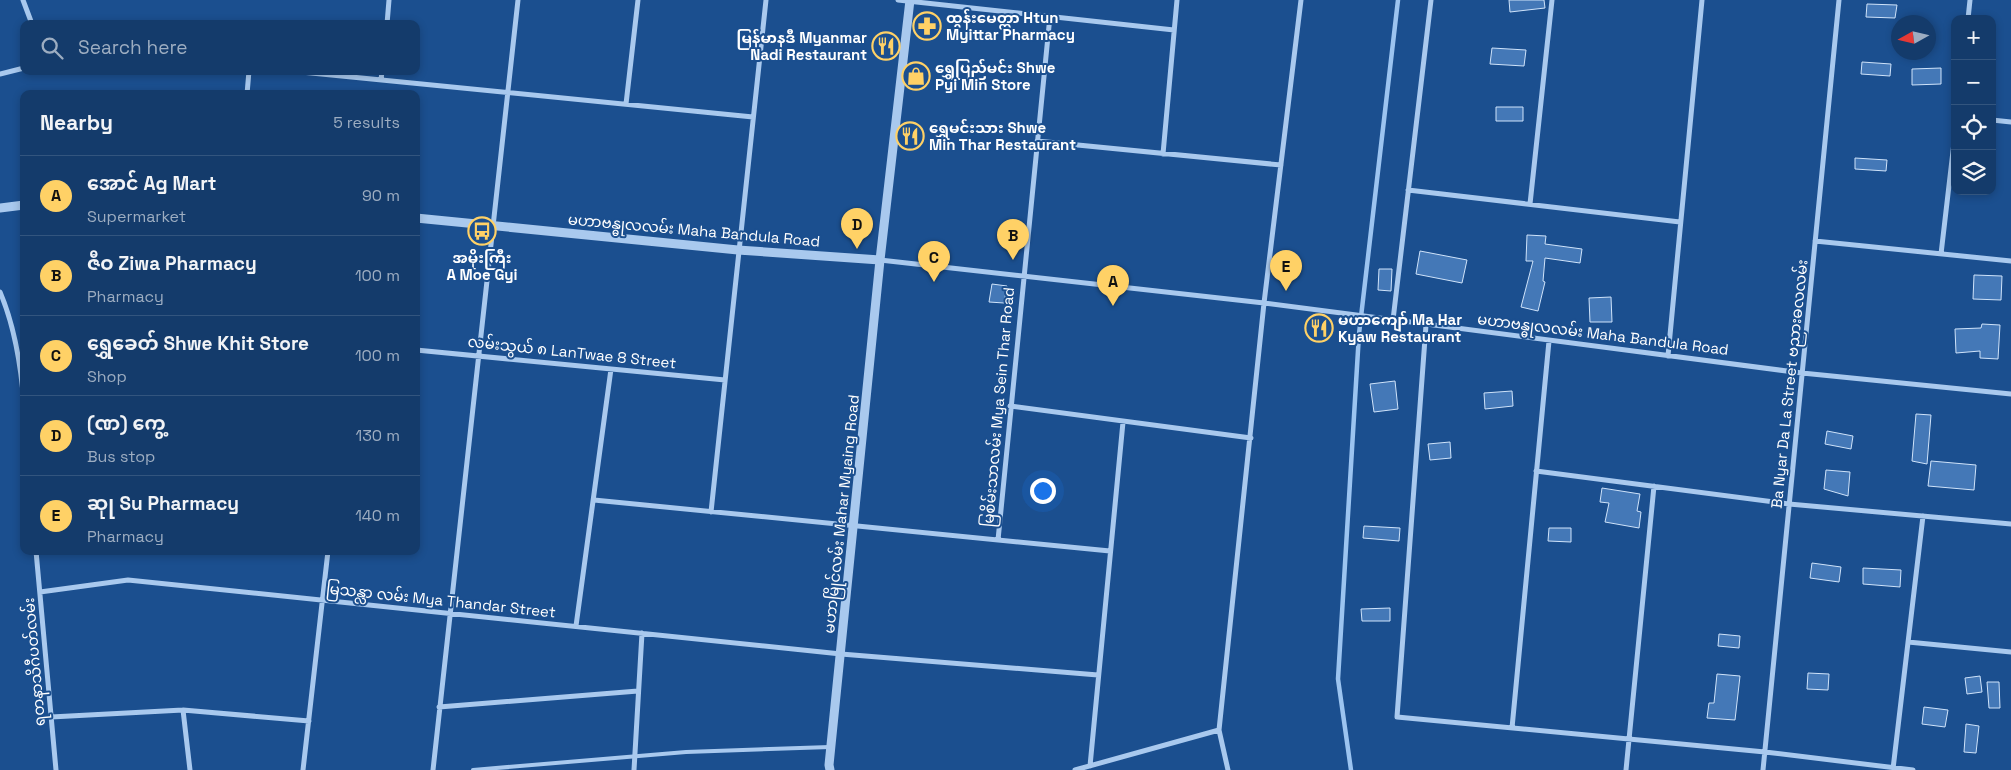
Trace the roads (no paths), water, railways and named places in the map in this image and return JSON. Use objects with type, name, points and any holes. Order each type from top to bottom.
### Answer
[{"type":"street","points":[[22,0],[30,20]]},
{"type":"street","points":[[387,20],[389,0]]},
{"type":"street","points":[[433,770],[518,0]]},
{"type":"street","points":[[626,104],[638,0]]},
{"type":"street","points":[[711,512],[766,0]]},
{"type":"street","points":[[898,0],[1174,30]]},
{"type":"street","points":[[1163,154],[1177,0]]},
{"type":"street","points":[[1228,770],[1219,730],[1264,303],[1301,0]]},
{"type":"street","points":[[1393,320],[1431,0]]},
{"type":"street","points":[[1530,204],[1552,0]]},
{"type":"street","points":[[1668,356],[1702,0]]},
{"type":"street","name":"Ba Nyar Da La Street ဗညားဓလလမ်း","points":[[1763,770],[1840,0]]},
{"type":"street","points":[[1968,15],[1970,0]]},
{"type":"street","name":"မဟာမြိုင်လမ်း Mahar Myaing Road","points":[[830,770],[880,260],[910,1]]},
{"type":"street","name":"မြစိမ်းသာလမ်း Mya Sein Thar Road","points":[[998,540],[1050,16]]},
{"type":"street","points":[[0,74],[20,69]]},
{"type":"street","points":[[248,90],[249,75]]},
{"type":"street","points":[[331,75],[753,117]]},
{"type":"street","points":[[381,80],[382,75]]},
{"type":"street","points":[[1996,120],[2011,122]]},
{"type":"street","points":[[1037,141],[1281,165]]},
{"type":"street","points":[[1941,254],[1953,150]]},
{"type":"street","points":[[1408,190],[1680,222]]},
{"type":"street","points":[[0,208],[20,206]]},
{"type":"street","name":"မဟာဗန္ဓုလလမ်း Maha Bandula Road","points":[[420,218],[738,250],[880,260],[1264,303],[1802,374],[2011,394]]},
{"type":"street","points":[[1815,241],[2011,261]]},
{"type":"street","points":[[0,292],[9,314],[20,368]]},
{"type":"street","points":[[1426,324],[1397,717],[1764,752],[1913,770]]},
{"type":"street","points":[[1512,728],[1549,340]]},
{"type":"street","name":"လမ်းသွယ် ၈ LanTwae 8 Street","points":[[420,350],[725,380]]},
{"type":"street","points":[[576,626],[611,369]]},
{"type":"street","points":[[1010,406],[1251,438]]},
{"type":"street","points":[[1090,766],[1123,422]]},
{"type":"street","points":[[1536,471],[1789,504],[2011,524]]},
{"type":"street","points":[[1626,770],[1654,486]]},
{"type":"street","points":[[594,500],[1110,551]]},
{"type":"street","points":[[1893,769],[1923,516]]},
{"type":"street","name":"ရတနာသိဂီပတ်လမ်း","points":[[36,555],[56,770]]},
{"type":"street","points":[[303,770],[328,555]]},
{"type":"street","name":"မြသန္လာ လမ်း Mya Thandar Street","points":[[40,592],[128,580],[841,654],[1098,675]]},
{"type":"street","points":[[634,770],[642,633]]},
{"type":"street","points":[[1908,642],[2011,652]]},
{"type":"street","points":[[439,707],[638,692]]},
{"type":"street","points":[[51,717],[183,710],[309,721]]},
{"type":"street","points":[[183,710],[190,770]]},
{"type":"street","points":[[1075,770],[1219,730]]},
{"type":"lane","points":[[473,770],[635,756],[831,747]]},
{"type":"waterway","points":[[1351,770],[1338,679],[1359,334],[1398,0]]},
{"type":"place","name":"ထွန်းမေတ္တာ Htun Myittar Pharmacy","points":[[927,26]]},
{"type":"place","name":"မြန်မာနဒီ Myanmar Nadi Restaurant","points":[[886,46]]},
{"type":"place","name":"ရွှေပြည်မင်း Shwe Pyi Min Store","points":[[916,76]]},
{"type":"place","name":"ရွှေမင်းသား Shwe Min Thar Restaurant","points":[[910,136]]},
{"type":"place","name":"အမိုးကြီး A Moe Gyi","points":[[482,231]]},
{"type":"place","name":"(ဏ) ကွေ့","points":[[857,249]]},
{"type":"place","name":"ဇီဝ Ziwa Pharmacy","points":[[1013,260]]},
{"type":"place","name":"ရွှေခေတ် Shwe Khit Store","points":[[934,282]]},
{"type":"place","name":"ဆုု Su Pharmacy","points":[[1286,291]]},
{"type":"place","name":"အောင် Ag Mart","points":[[1113,306]]},
{"type":"place","name":"မဟာကျော် Ma Har Kyaw Restaurant","points":[[1319,328]]}]
